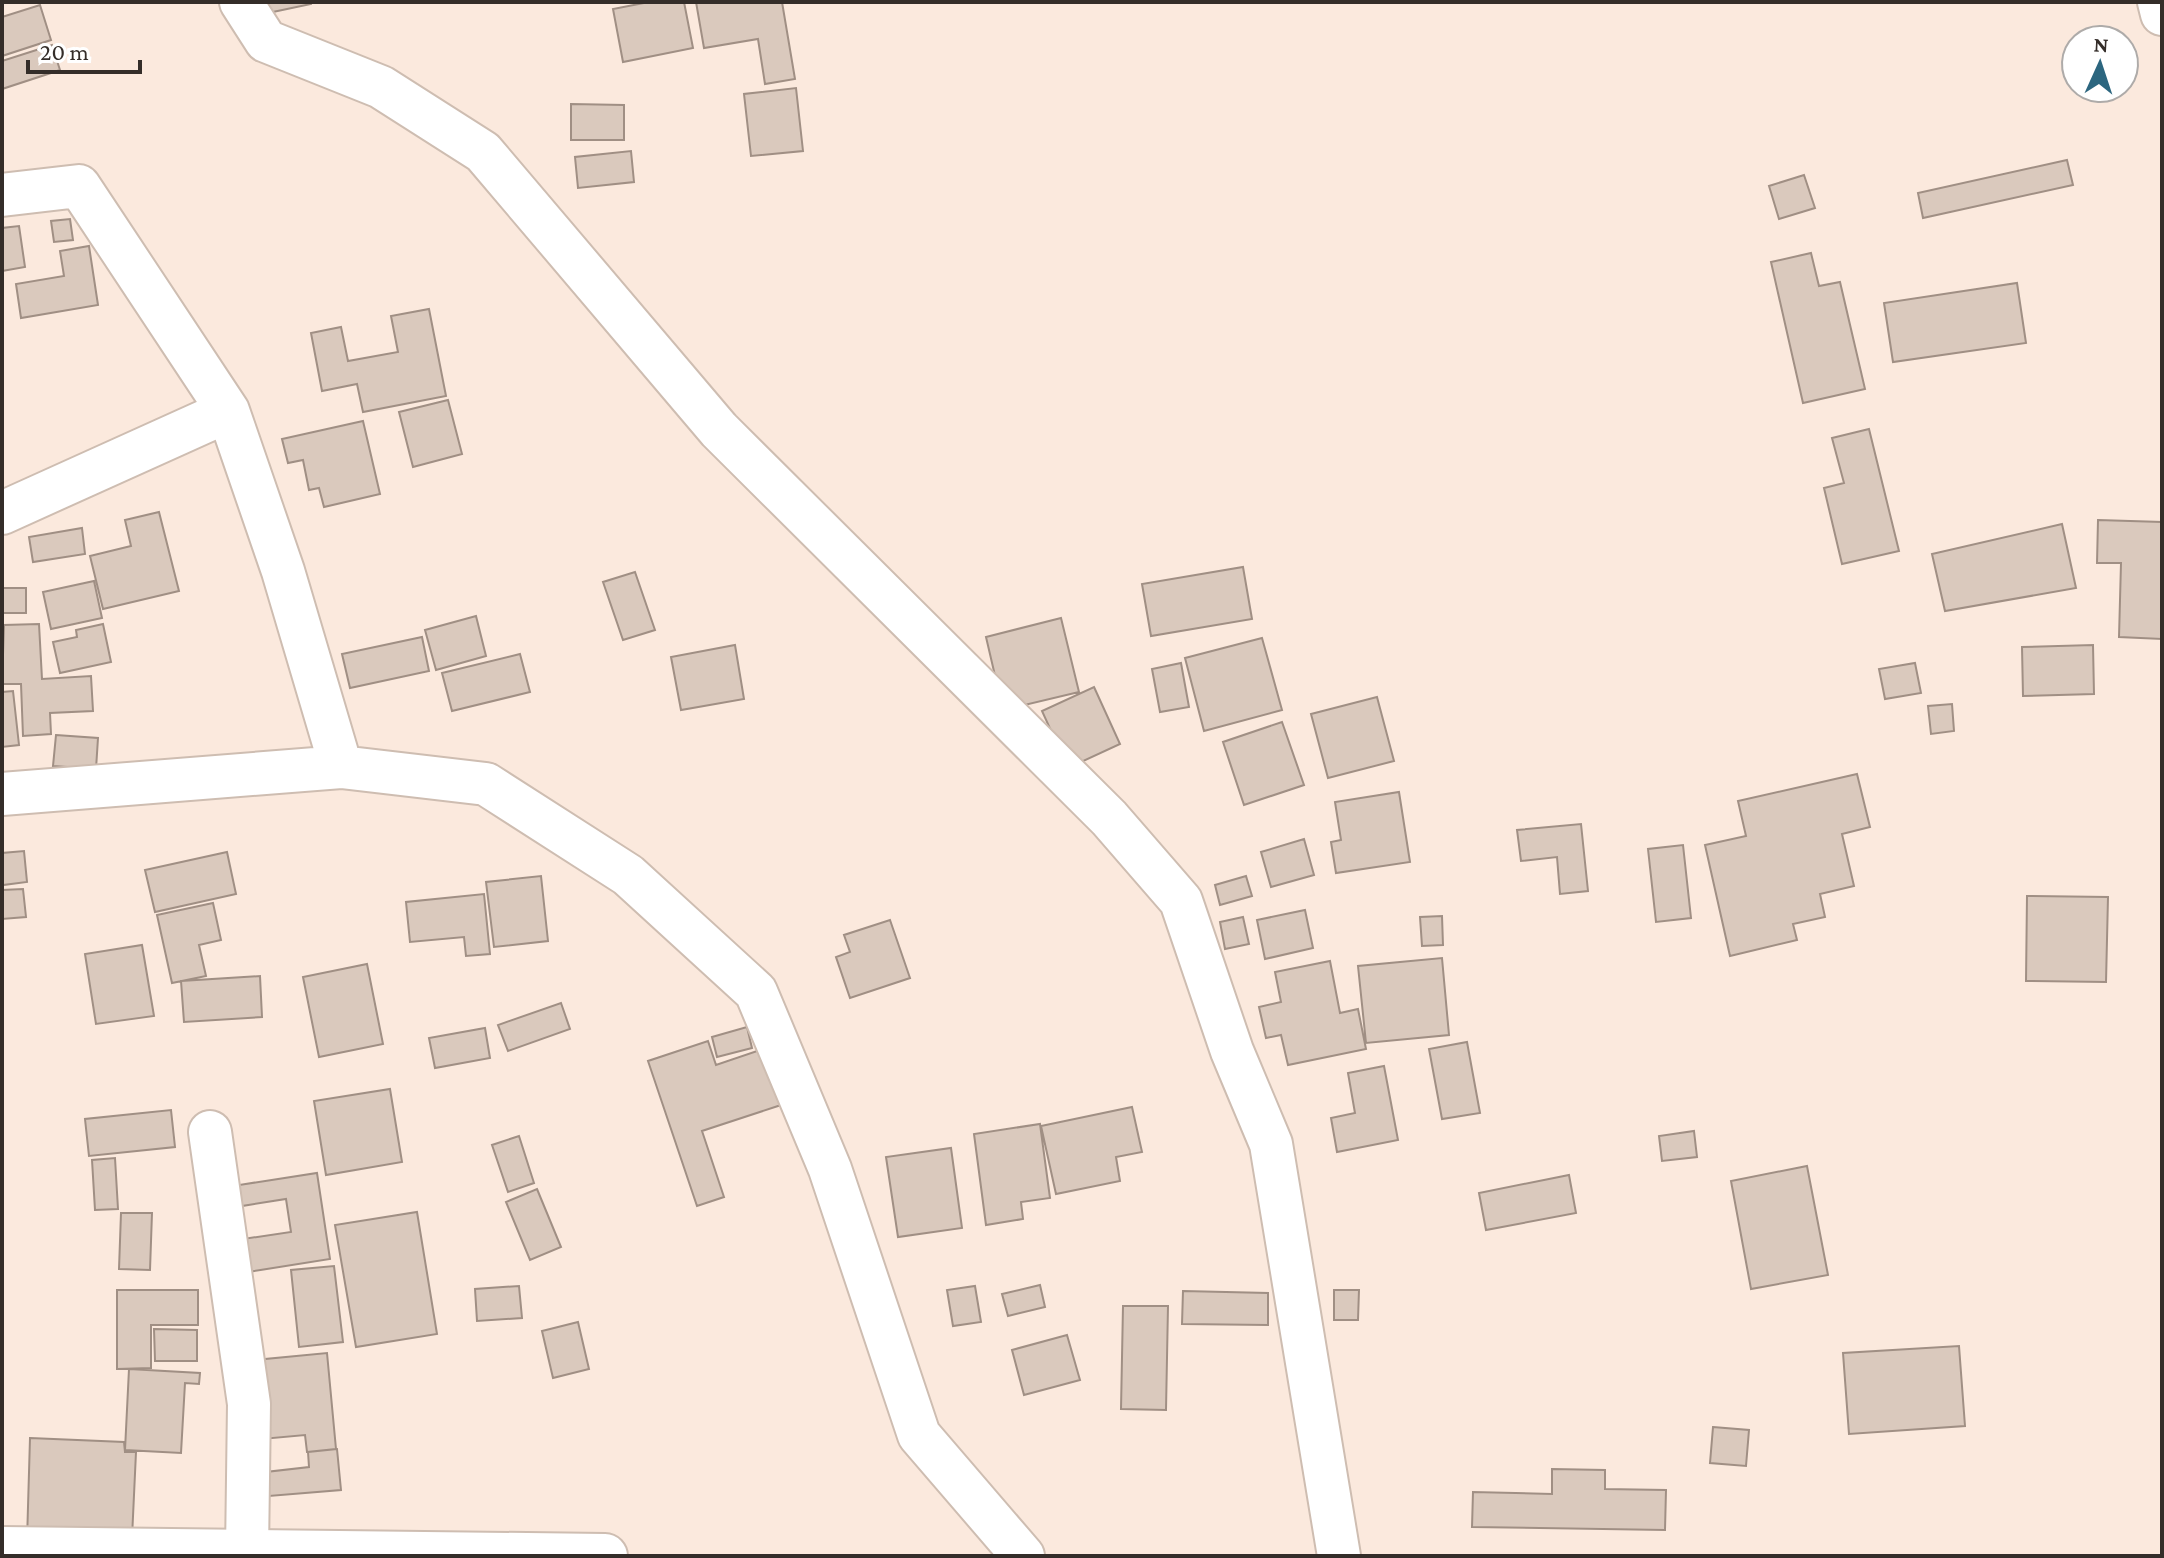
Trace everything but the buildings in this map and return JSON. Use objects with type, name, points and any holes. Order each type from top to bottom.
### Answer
[{"type":"street","points":[[241,2],[266,41],[381,87],[483,152],[719,430],[1109,818],[1181,901],[1232,1051],[1271,1144],[1339,1556]]},
{"type":"street","points":[[2159,2],[2162,14]]},
{"type":"street","points":[[2,195],[79,186],[228,411],[283,571],[341,767]]},
{"type":"street","points":[[2,513],[228,411]]},
{"type":"street","points":[[2,794],[341,767],[486,784],[628,875],[756,992],[830,1169],[919,1435],[1023,1556]]},
{"type":"street","points":[[210,1132],[249,1404],[247,1552]]},
{"type":"street","points":[[2,1549],[605,1556]]}]
